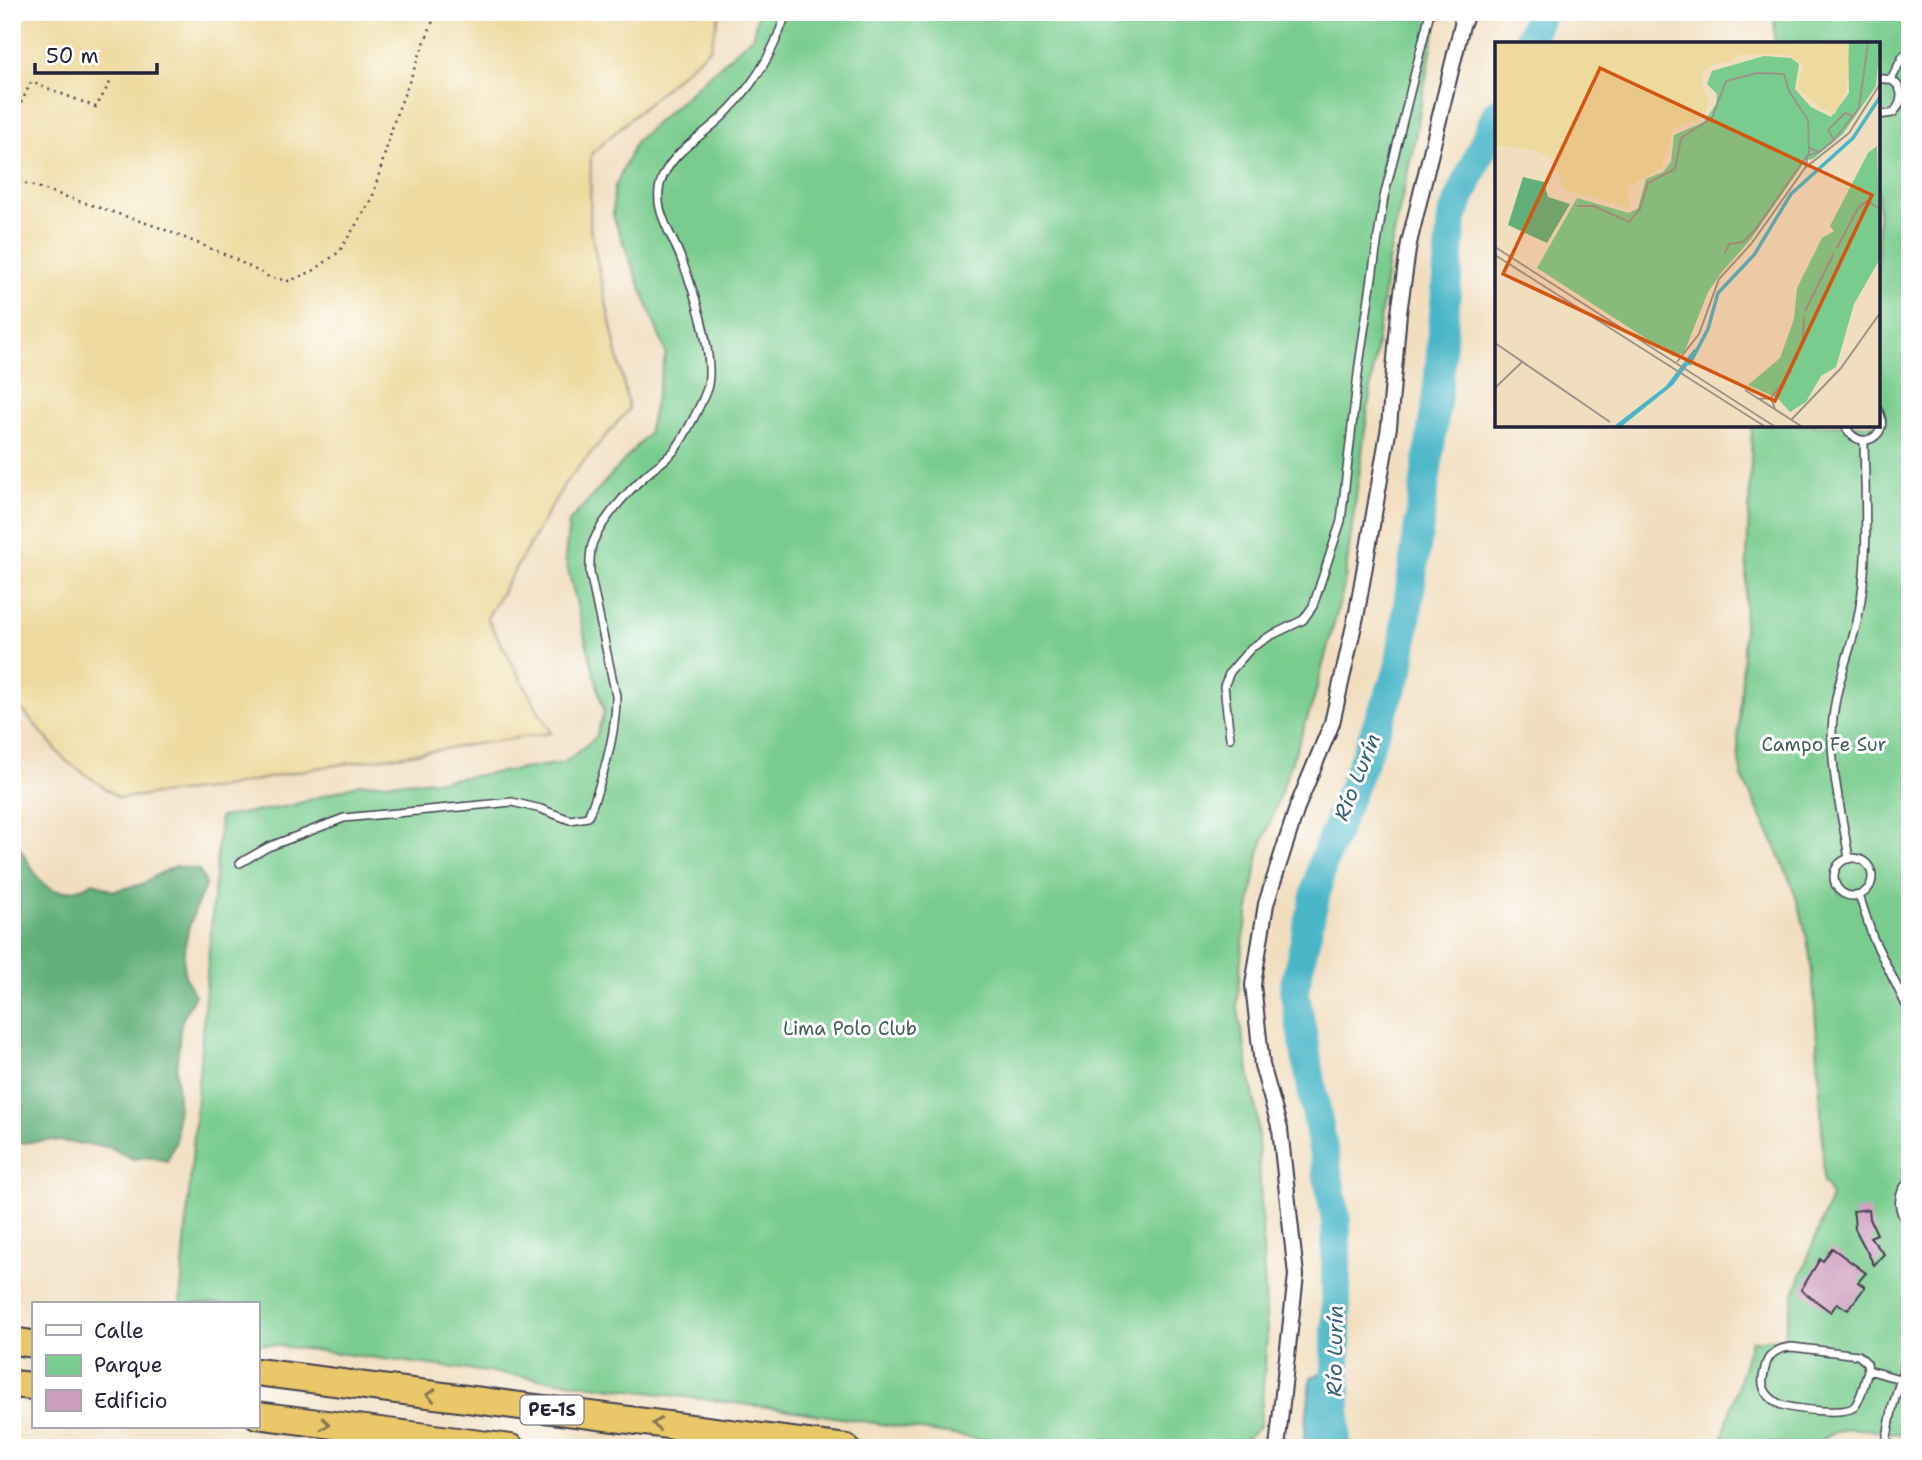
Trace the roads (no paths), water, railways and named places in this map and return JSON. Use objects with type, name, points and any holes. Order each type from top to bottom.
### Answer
[{"type":"highway","points":[[12,1341],[32,1344]]},
{"type":"highway","name":"PE-1S","points":[[259,1372],[846,1448]]},
{"type":"highway","points":[[12,1384],[32,1387]]},
{"type":"highway","name":"PE-1S","points":[[259,1415],[510,1448]]},
{"type":"street","points":[[1277,1448],[1296,1275],[1280,1129],[1262,1065],[1254,985],[1266,904],[1298,805],[1332,723],[1357,612],[1389,426],[1399,313],[1409,243],[1461,17]]},
{"type":"lane","points":[[240,863],[268,847],[344,818],[512,802],[541,809],[570,821],[589,817],[604,776],[616,714],[613,679],[590,573],[593,541],[626,495],[676,448],[708,383],[709,364],[696,302],[681,258],[663,223],[660,187],[663,176],[675,158],[722,117],[749,87],[769,55],[786,12]]},
{"type":"lane","points":[[1230,738],[1224,686],[1230,672],[1251,648],[1303,620],[1313,606],[1341,521],[1359,365],[1384,197],[1430,12]]},
{"type":"lane","points":[[1891,80],[1902,58],[1910,50]]},
{"type":"lane","points":[[1880,79],[1898,84],[1902,100],[1893,113],[1880,114]]},
{"type":"lane","points":[[1846,427],[1849,434],[1856,439],[1872,439],[1879,434],[1882,426],[1880,414]]},
{"type":"lane","points":[[1849,859],[1833,764],[1832,735],[1837,685],[1857,622],[1862,586],[1866,537],[1864,441]]},
{"type":"lane","points":[[1849,859],[1865,862],[1872,876],[1871,884],[1859,895],[1843,893],[1834,878],[1841,863],[1849,859]]},
{"type":"lane","points":[[1859,895],[1873,938],[1910,1013]]},
{"type":"lane","points":[[1910,1180],[1901,1191],[1899,1201],[1900,1211],[1910,1225]]},
{"type":"lane","points":[[1885,1448],[1893,1405],[1910,1347]]},
{"type":"lane","points":[[1783,1348],[1858,1355],[1867,1363],[1868,1370],[1857,1404],[1851,1410],[1842,1412],[1786,1406],[1766,1393],[1762,1384],[1767,1360],[1773,1352],[1783,1348]]},
{"type":"lane","points":[[1868,1370],[1910,1382]]},
{"type":"water","points":[[1342,1366],[1333,1448],[1303,1448],[1311,1377]]},
{"type":"waterway","name":"Río Lurín","points":[[1528,42],[1541,12]]},
{"type":"waterway","name":"Río Lurín","points":[[1334,1448],[1336,1221],[1294,989],[1322,865],[1399,670],[1438,388],[1452,217],[1495,118]]},
{"type":"park label","name":"Campo Fe Sur","points":[[1824,744]]},
{"type":"park label","name":"Lima Polo Club","points":[[850,1028]]}]
